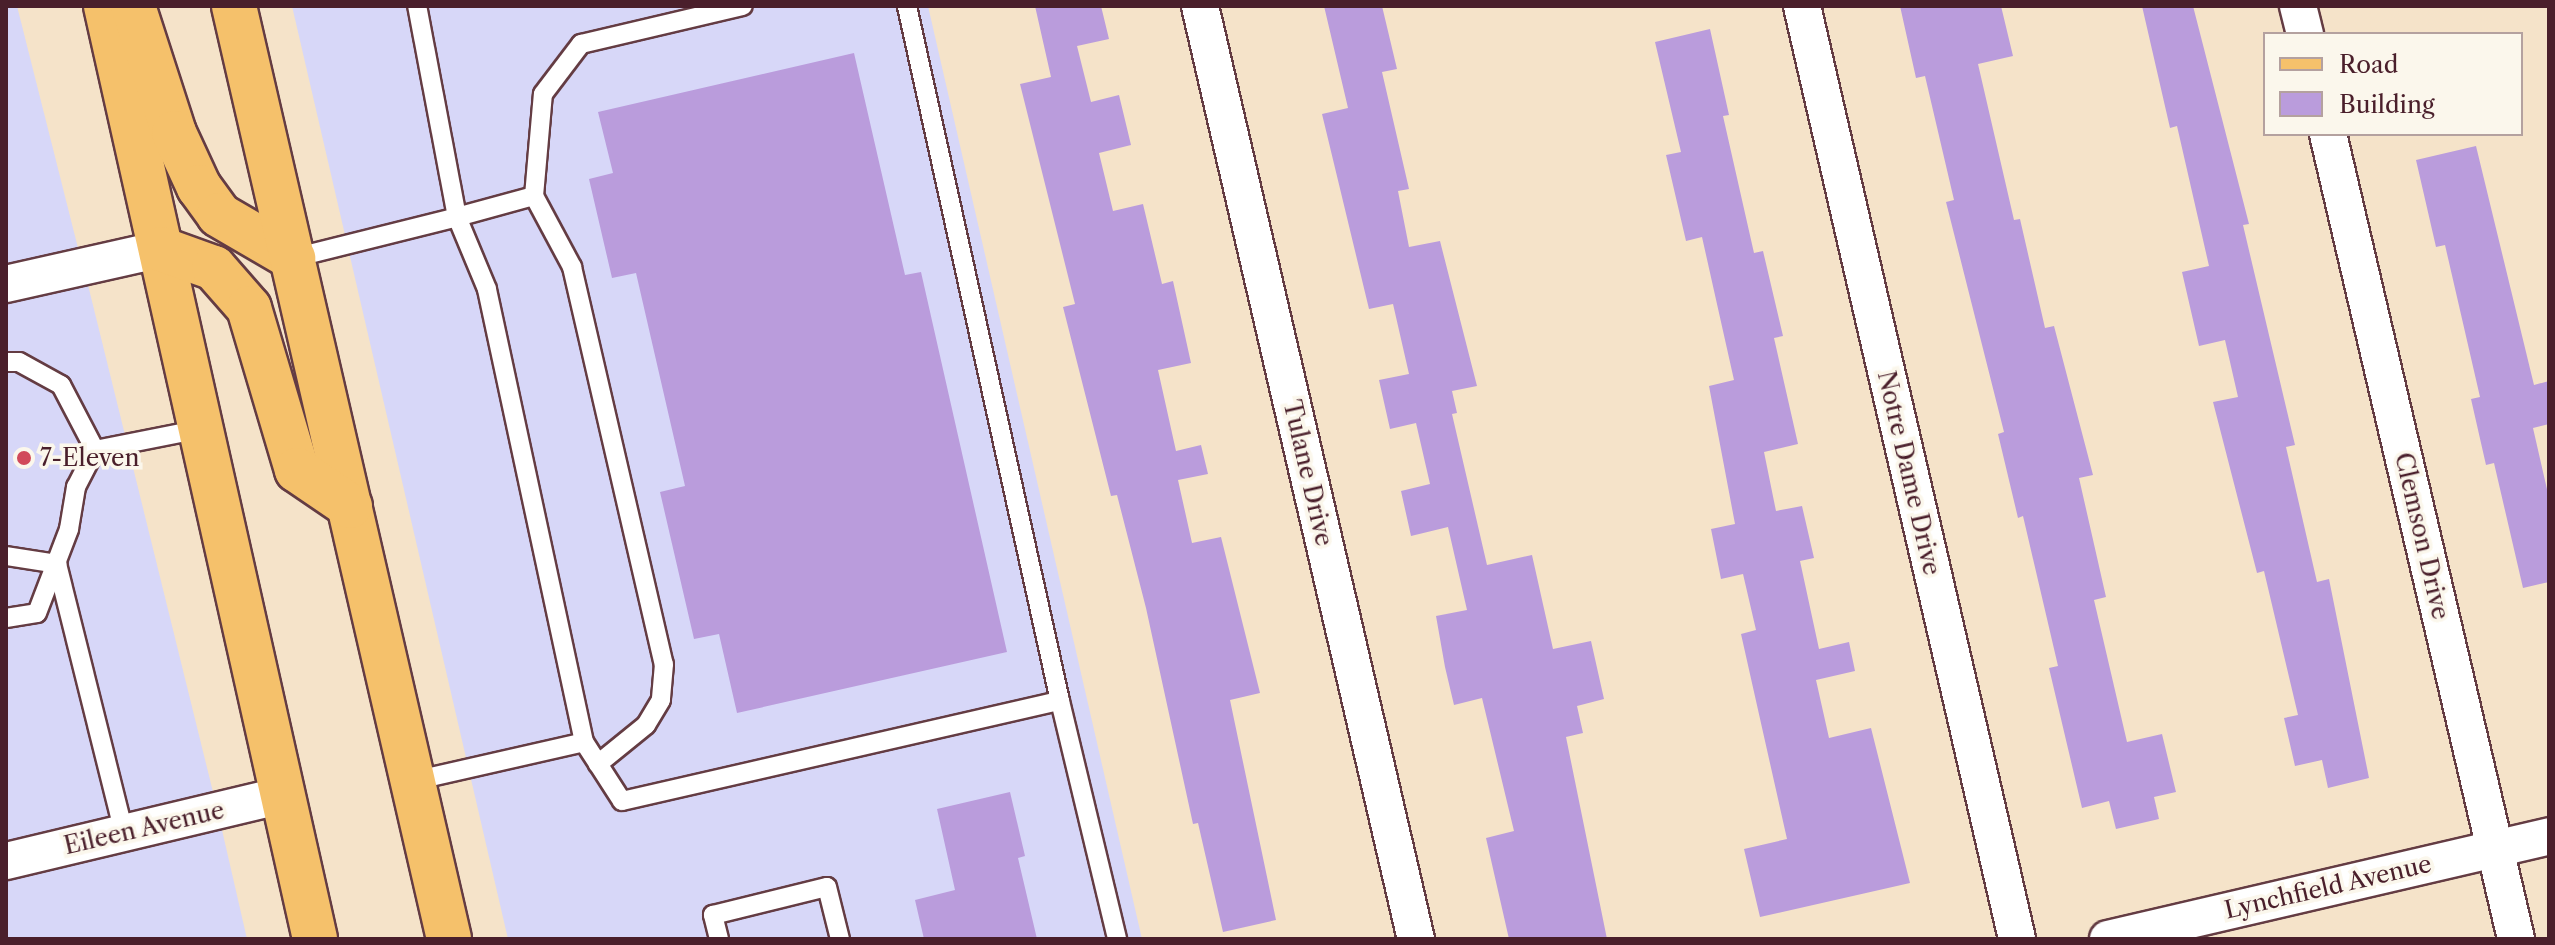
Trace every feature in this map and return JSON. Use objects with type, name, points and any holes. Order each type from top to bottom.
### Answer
[{"type":"main road","points":[[106,6],[315,939]]},
{"type":"main road","points":[[133,6],[174,133],[199,187],[219,215],[247,236],[293,258]]},
{"type":"main road","points":[[234,6],[449,939]]},
{"type":"main road","points":[[161,249],[214,268],[249,308],[297,470],[350,506]]},
{"type":"street","name":"Tulane Drive","points":[[1200,6],[1416,939]]},
{"type":"street","name":"Notre Dame Drive","points":[[1802,6],[2017,939]]},
{"type":"street","points":[[2298,6],[2304,32]]},
{"type":"street","name":"Clemson Drive","points":[[2328,136],[2516,939]]},
{"type":"street","points":[[6,284],[161,249]]},
{"type":"street","name":"Eileen Avenue","points":[[6,861],[283,795]]},
{"type":"street","name":"Lynchfield Avenue","points":[[2108,939],[2549,836]]},
{"type":"lane","points":[[417,6],[457,217],[487,289],[584,742],[622,801],[1060,701]]},
{"type":"lane","points":[[598,764],[646,725],[661,700],[664,664],[572,267],[534,196],[543,94],[581,44],[743,6]]},
{"type":"lane","points":[[907,6],[1060,701],[1117,939]]},
{"type":"lane","points":[[293,258],[534,196]]},
{"type":"lane","points":[[6,362],[19,362],[61,385],[95,450]]},
{"type":"lane","points":[[95,450],[201,429]]},
{"type":"lane","points":[[6,618],[37,613],[57,564],[76,487],[95,450]]},
{"type":"lane","points":[[6,556],[57,564]]},
{"type":"lane","points":[[57,564],[124,833]]},
{"type":"lane","points":[[413,781],[584,742]]},
{"type":"lane","points":[[719,939],[713,915],[827,887],[840,939]]},
{"type":"shaded area","points":[[6,6],[17,6],[78,248],[6,264]]},
{"type":"shaded area","points":[[292,6],[928,6],[1142,939],[508,939]]},
{"type":"shaded area","points":[[88,285],[213,792],[6,841],[6,304]]},
{"type":"shaded area","points":[[222,830],[247,939],[6,939],[6,881]]},
{"type":"building","points":[[1035,6],[1101,6],[1109,39],[1077,46],[1091,102],[1119,95],[1131,145],[1099,153],[1113,211],[1143,204],[1162,284],[1173,281],[1191,363],[1158,370],[1176,451],[1201,445],[1208,474],[1178,480],[1192,543],[1221,537],[1260,693],[1230,700],[1276,920],[1223,932],[1198,823],[1193,824],[1146,608],[1117,495],[1111,496],[1063,307],[1075,304],[1020,84],[1051,77]]},
{"type":"building","points":[[1324,6],[1382,6],[1397,69],[1382,72],[1409,189],[1398,191],[1409,247],[1440,241],[1477,386],[1452,391],[1457,413],[1452,414],[1487,565],[1532,555],[1553,649],[1591,641],[1604,699],[1577,706],[1583,733],[1566,737],[1607,939],[1509,939],[1486,838],[1514,831],[1482,698],[1454,705],[1445,667],[1436,616],[1467,610],[1448,527],[1411,536],[1401,491],[1430,484],[1416,423],[1390,429],[1379,380],[1409,374],[1393,304],[1369,309],[1322,114],[1348,108]]},
{"type":"building","points":[[1900,6],[2001,6],[2013,56],[1978,64],[2014,220],[2020,219],[2045,328],[2054,326],[2093,475],[2079,478],[2106,597],[2094,600],[2127,742],[2162,734],[2176,792],[2154,797],[2159,819],[2116,829],[2109,801],[2082,808],[2049,668],[2058,666],[2023,516],[2018,518],[1998,434],[2004,432],[1946,202],[1954,200],[1925,76],[1916,78]]},
{"type":"building","points":[[2142,6],[2193,6],[2249,224],[2243,225],[2295,445],[2286,447],[2317,582],[2329,579],[2369,778],[2328,788],[2322,760],[2295,766],[2284,718],[2298,715],[2264,571],[2257,573],[2213,402],[2238,397],[2225,340],[2199,346],[2182,272],[2209,266],[2177,126],[2170,128]]},
{"type":"building","points":[[1710,29],[1729,115],[1723,116],[1754,253],[1763,251],[1783,336],[1774,338],[1798,444],[1764,452],[1776,511],[1802,506],[1814,558],[1800,561],[1819,649],[1849,642],[1855,671],[1816,680],[1829,738],[1871,728],[1910,883],[1760,917],[1744,849],[1787,839],[1741,634],[1756,630],[1743,574],[1721,579],[1711,529],[1735,524],[1709,386],[1734,380],[1702,237],[1686,241],[1666,155],[1681,152],[1655,42]]},
{"type":"building","points":[[854,53],[905,275],[921,272],[1007,652],[737,713],[719,634],[694,639],[660,492],[685,486],[636,273],[612,278],[589,179],[613,173],[598,112]]},
{"type":"building","points":[[2476,146],[2534,385],[2549,381],[2549,424],[2533,428],[2549,498],[2549,582],[2523,588],[2494,463],[2486,465],[2471,399],[2480,397],[2445,245],[2436,247],[2416,160]]},
{"type":"building","points":[[1010,792],[1025,856],[1018,858],[1037,939],[924,939],[915,900],[955,890],[937,809]]},
{"type":"place","name":"7-Eleven","points":[[24,458]]}]
